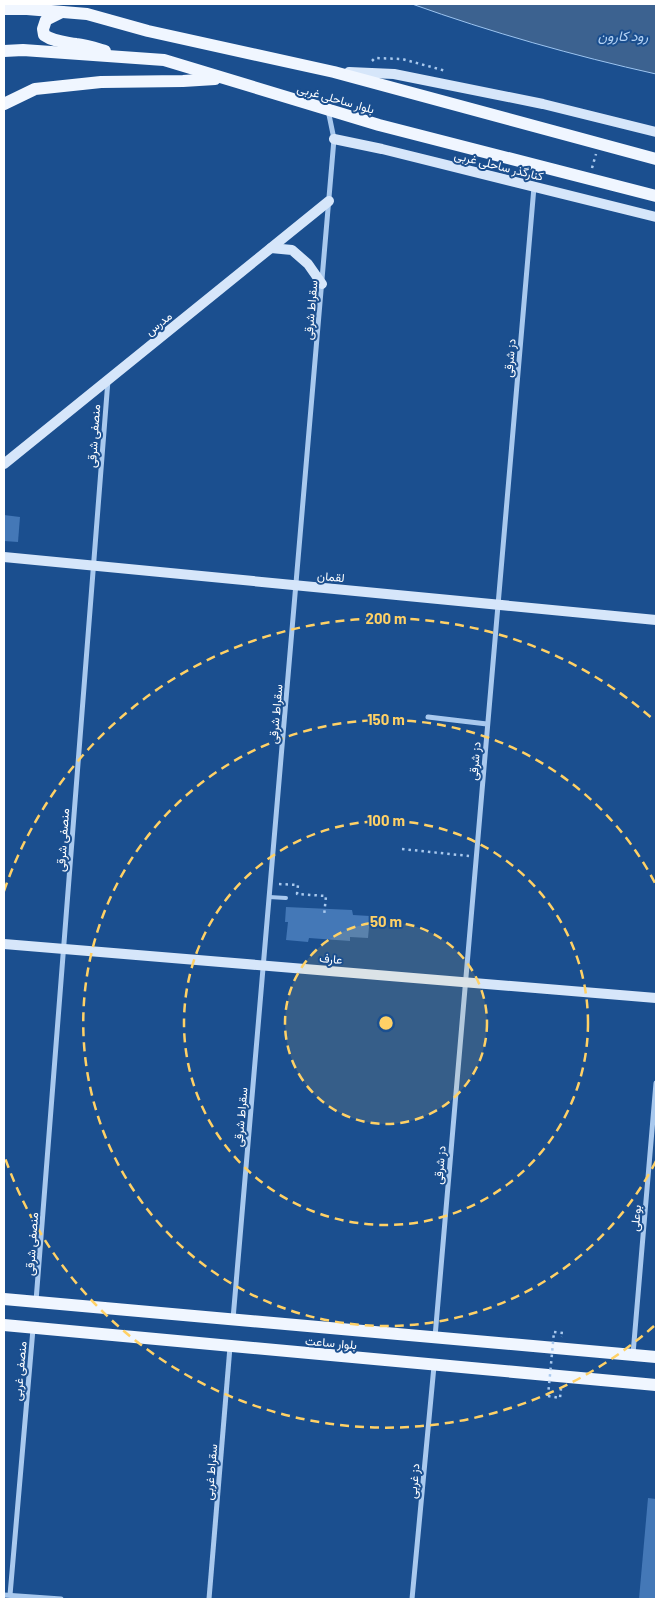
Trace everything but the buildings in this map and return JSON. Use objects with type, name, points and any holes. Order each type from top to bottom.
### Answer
[{"type":"main road","name":"بلوار ساحلی غربی","points":[[4,9],[65,11],[87,14],[148,31],[334,72],[656,159]]},
{"type":"main road","points":[[65,11],[46,20],[43,29],[44,35],[50,39],[89,46],[123,57]]},
{"type":"main road","name":"بلوار ساحلی غربی","points":[[4,51],[23,50],[164,60],[328,110],[656,196]]},
{"type":"main road","points":[[4,104],[35,89],[101,82],[183,81],[222,78]]},
{"type":"main road","name":"بلوار ساعت","points":[[4,1299],[656,1357]]},
{"type":"main road","name":"بلوار ساعت","points":[[4,1325],[656,1386]]},
{"type":"street","points":[[334,72],[394,74],[543,104],[656,132]]},
{"type":"street","name":"سقراط شرقی","points":[[233,1320],[334,139],[328,110]]},
{"type":"street","name":"کنارگذر ساحلی غربی","points":[[334,139],[382,149],[656,217]]},
{"type":"street","name":"دز شرقی","points":[[435,1337],[534,186]]},
{"type":"street","name":"مدرس","points":[[4,464],[329,201]]},
{"type":"street","points":[[272,248],[292,250],[308,264],[322,284]]},
{"type":"street","name":"منصفی شرقی","points":[[36,1302],[108,380]]},
{"type":"street","name":"لقمان","points":[[4,557],[656,620]]},
{"type":"street","points":[[428,717],[487,724]]},
{"type":"street","name":"عارف","points":[[4,944],[656,998]]},
{"type":"street","name":"بوعلی","points":[[633,1355],[656,1083]]},
{"type":"street","name":"منصفی غربی","points":[[10,1595],[33,1328]]},
{"type":"street","name":"سقراط غربی","points":[[210,1599],[230,1346]]},
{"type":"street","name":"دز غربی","points":[[412,1599],[434,1365]]},
{"type":"street","points":[[4,1595],[24,1598],[61,1599]]},
{"type":"lane","points":[[269,897],[286,898]]},
{"type":"path","points":[[589,179],[599,143]]},
{"type":"path","points":[[402,849],[476,856]]},
{"type":"path","points":[[270,884],[298,885],[297,894],[326,896],[324,916]]},
{"type":"path","points":[[560,1398],[548,1396],[554,1332],[563,1333]]},
{"type":"water","name":"رود کارون","points":[[412,4],[656,4],[656,74],[533,43]]}]
